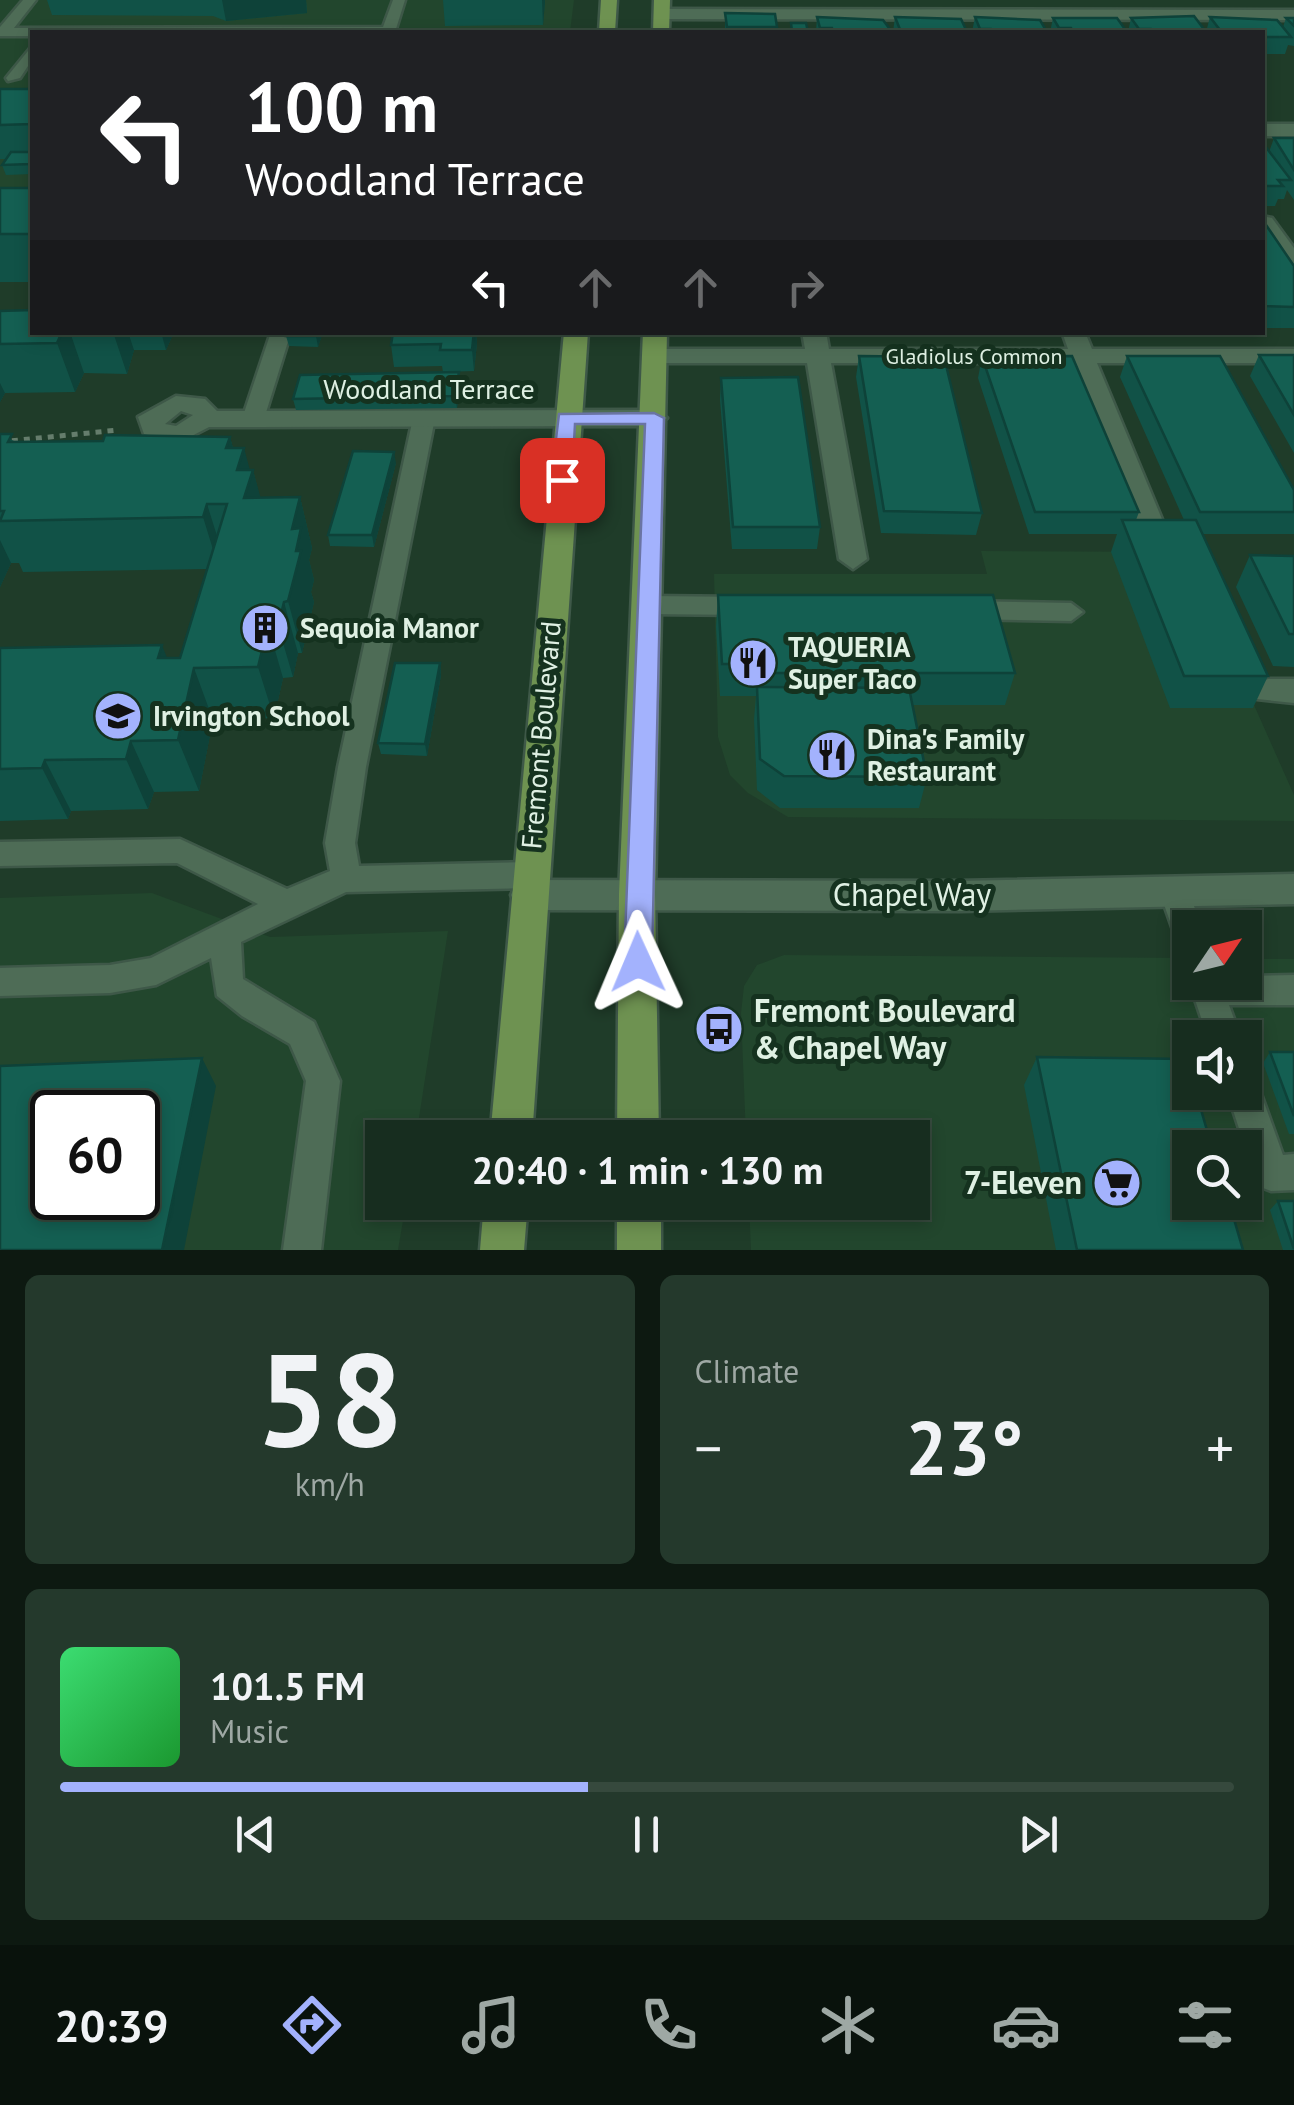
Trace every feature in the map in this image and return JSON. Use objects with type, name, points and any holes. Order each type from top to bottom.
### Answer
[{"type":"main road","points":[[606,30],[609,0]]},
{"type":"main road","name":"Fremont Boulevard","points":[[512,1120],[576,335]]},
{"type":"main road","points":[[638,1120],[637,894],[655,344]]},
{"type":"main road","points":[[502,1250],[504,1220]]},
{"type":"main road","points":[[638,1220],[639,1250]]},
{"type":"street","points":[[662,7],[1294,15]]},
{"type":"street","points":[[1265,130],[1294,130]]},
{"type":"street","points":[[1265,222],[1294,263]]},
{"type":"street","name":"Gladiolus Common","points":[[655,344],[1078,344],[1294,356]]},
{"type":"street","points":[[816,344],[852,559]]},
{"type":"street","points":[[1078,344],[1155,536]]},
{"type":"street","name":"Woodland Terrace","points":[[150,423],[157,411],[176,403],[196,404],[206,413],[204,419],[654,418]]},
{"type":"street","name":"Chapel Way","points":[[530,885],[637,894],[1294,890]]},
{"type":"lane","points":[[2,32],[30,0]]},
{"type":"lane","points":[[390,30],[399,0]]},
{"type":"lane","points":[[0,15],[18,15]]},
{"type":"lane","points":[[2,32],[30,32]]},
{"type":"lane","points":[[6,78],[30,52]]},
{"type":"lane","points":[[253,419],[280,335]]},
{"type":"lane","points":[[346,879],[340,843],[352,767],[424,418]]},
{"type":"lane","points":[[648,605],[782,607]]},
{"type":"lane","points":[[936,610],[1071,612]]},
{"type":"lane","points":[[0,854],[180,851],[288,904]]},
{"type":"lane","points":[[0,982],[110,980],[156,972],[288,904],[346,879],[530,885]]},
{"type":"lane","points":[[1175,893],[1181,910]]},
{"type":"lane","points":[[225,938],[228,986],[253,1006],[302,1033],[324,1082],[302,1250]]},
{"type":"lane","points":[[1262,989],[1294,990]]},
{"type":"lane","points":[[1250,1110],[1272,1173],[1294,1172]]},
{"type":"path","points":[[0,442],[82,437],[150,423]]},
{"type":"shaded area","points":[[0,0],[574,0],[570,30],[30,30],[30,221],[0,221]]},
{"type":"shaded area","points":[[981,551],[1186,552],[1294,795],[1294,821],[788,817],[748,793],[730,775],[718,737],[714,574],[987,574]]},
{"type":"shaded area","points":[[152,893],[270,937],[448,931],[419,1120],[365,1120],[365,1220],[403,1220],[398,1250],[0,1250],[0,898]]},
{"type":"shaded area","points":[[784,955],[1172,958],[1172,1000],[1262,1000],[1262,959],[1294,959],[1294,1250],[751,1250],[750,1220],[930,1220],[930,1120],[745,1120],[741,1013],[744,986],[757,965]]},
{"type":"building","points":[[725,13],[775,14],[777,27],[727,27]]},
{"type":"building","points":[[1194,16],[1204,30],[1139,29],[1131,18]]},
{"type":"building","points":[[817,17],[883,20],[890,30],[833,30],[820,28]]},
{"type":"building","points":[[895,17],[961,19],[966,30],[900,30]]},
{"type":"building","points":[[975,17],[1040,20],[1046,30],[992,30],[980,29]]},
{"type":"building","points":[[1210,17],[1277,20],[1291,37],[1265,37],[1265,30],[1220,30]]},
{"type":"building","points":[[1053,18],[1117,18],[1126,30],[1072,30],[1059,28]]},
{"type":"building","points":[[791,23],[806,23],[808,30],[792,30]]},
{"type":"building","points":[[0,89],[30,89],[30,124],[0,125]]},
{"type":"building","points":[[1274,138],[1294,138],[1294,170]]},
{"type":"building","points":[[1265,146],[1291,180],[1278,180],[1283,186],[1265,186]]},
{"type":"building","points":[[11,152],[30,152],[30,164],[2,165]]},
{"type":"building","points":[[0,188],[30,188],[30,234],[0,234]]},
{"type":"building","points":[[1265,223],[1294,266],[1294,307],[1265,306]]},
{"type":"building","points":[[30,310],[30,335],[61,335],[57,343],[0,344],[0,311]]},
{"type":"building","points":[[393,335],[474,335],[472,350],[440,350],[441,344],[391,345]]},
{"type":"building","points":[[1259,355],[1294,355],[1294,415]]},
{"type":"building","points":[[859,356],[944,357],[982,513],[884,511]]},
{"type":"building","points":[[1072,356],[1139,512],[1035,512],[982,357]]},
{"type":"building","points":[[1127,356],[1220,356],[1294,490],[1294,512],[1200,512]]},
{"type":"building","points":[[459,372],[455,396],[293,399],[300,375]]},
{"type":"building","points":[[798,377],[820,527],[733,527],[721,378]]},
{"type":"building","points":[[0,434],[12,434],[8,442],[103,441],[105,435],[230,437],[226,448],[244,448],[237,470],[253,470],[244,498],[300,497],[292,529],[301,528],[296,551],[301,551],[288,601],[284,602],[278,626],[268,626],[258,667],[194,668],[178,740],[131,741],[126,759],[45,760],[42,768],[0,769],[0,648],[162,645],[158,658],[180,658],[227,504],[207,504],[203,517],[0,521],[4,511],[0,511]]},
{"type":"building","points":[[353,451],[394,452],[372,535],[328,535]]},
{"type":"building","points":[[1122,520],[1196,520],[1268,676],[1184,676]]},
{"type":"building","points":[[1250,555],[1294,556],[1294,634],[1289,634]]},
{"type":"building","points":[[718,595],[993,595],[1015,673],[772,673],[771,664],[722,664]]},
{"type":"building","points":[[395,663],[440,663],[425,744],[378,743]]},
{"type":"building","points":[[757,687],[909,688],[927,777],[784,776],[760,759]]},
{"type":"building","points":[[1270,1052],[1294,1052],[1294,1116]]},
{"type":"building","name":"7-Eleven","points":[[1037,1057],[1172,1059],[1172,1110],[1201,1110],[1207,1130],[1172,1130],[1172,1220],[1234,1220],[1243,1250],[1077,1250]]},
{"type":"building","points":[[202,1058],[162,1250],[0,1250],[0,1066]]},
{"type":"building","points":[[1278,1201],[1294,1201],[1294,1249]]},
{"type":"place","name":"Sequoia Manor","points":[[265,628]]},
{"type":"place","name":"TAQUERIA Super Taco","points":[[753,663]]},
{"type":"place","name":"Irvington School","points":[[118,716]]},
{"type":"place","name":"Dina's Family Restaurant","points":[[832,755]]},
{"type":"place","name":"Fremont Boulevard & Chapel Way","points":[[719,1029]]},
{"type":"place","name":"7-Eleven","points":[[1117,1183]]},
{"type":"route","points":[[562,480],[566,418],[654,418],[638,962]]}]
